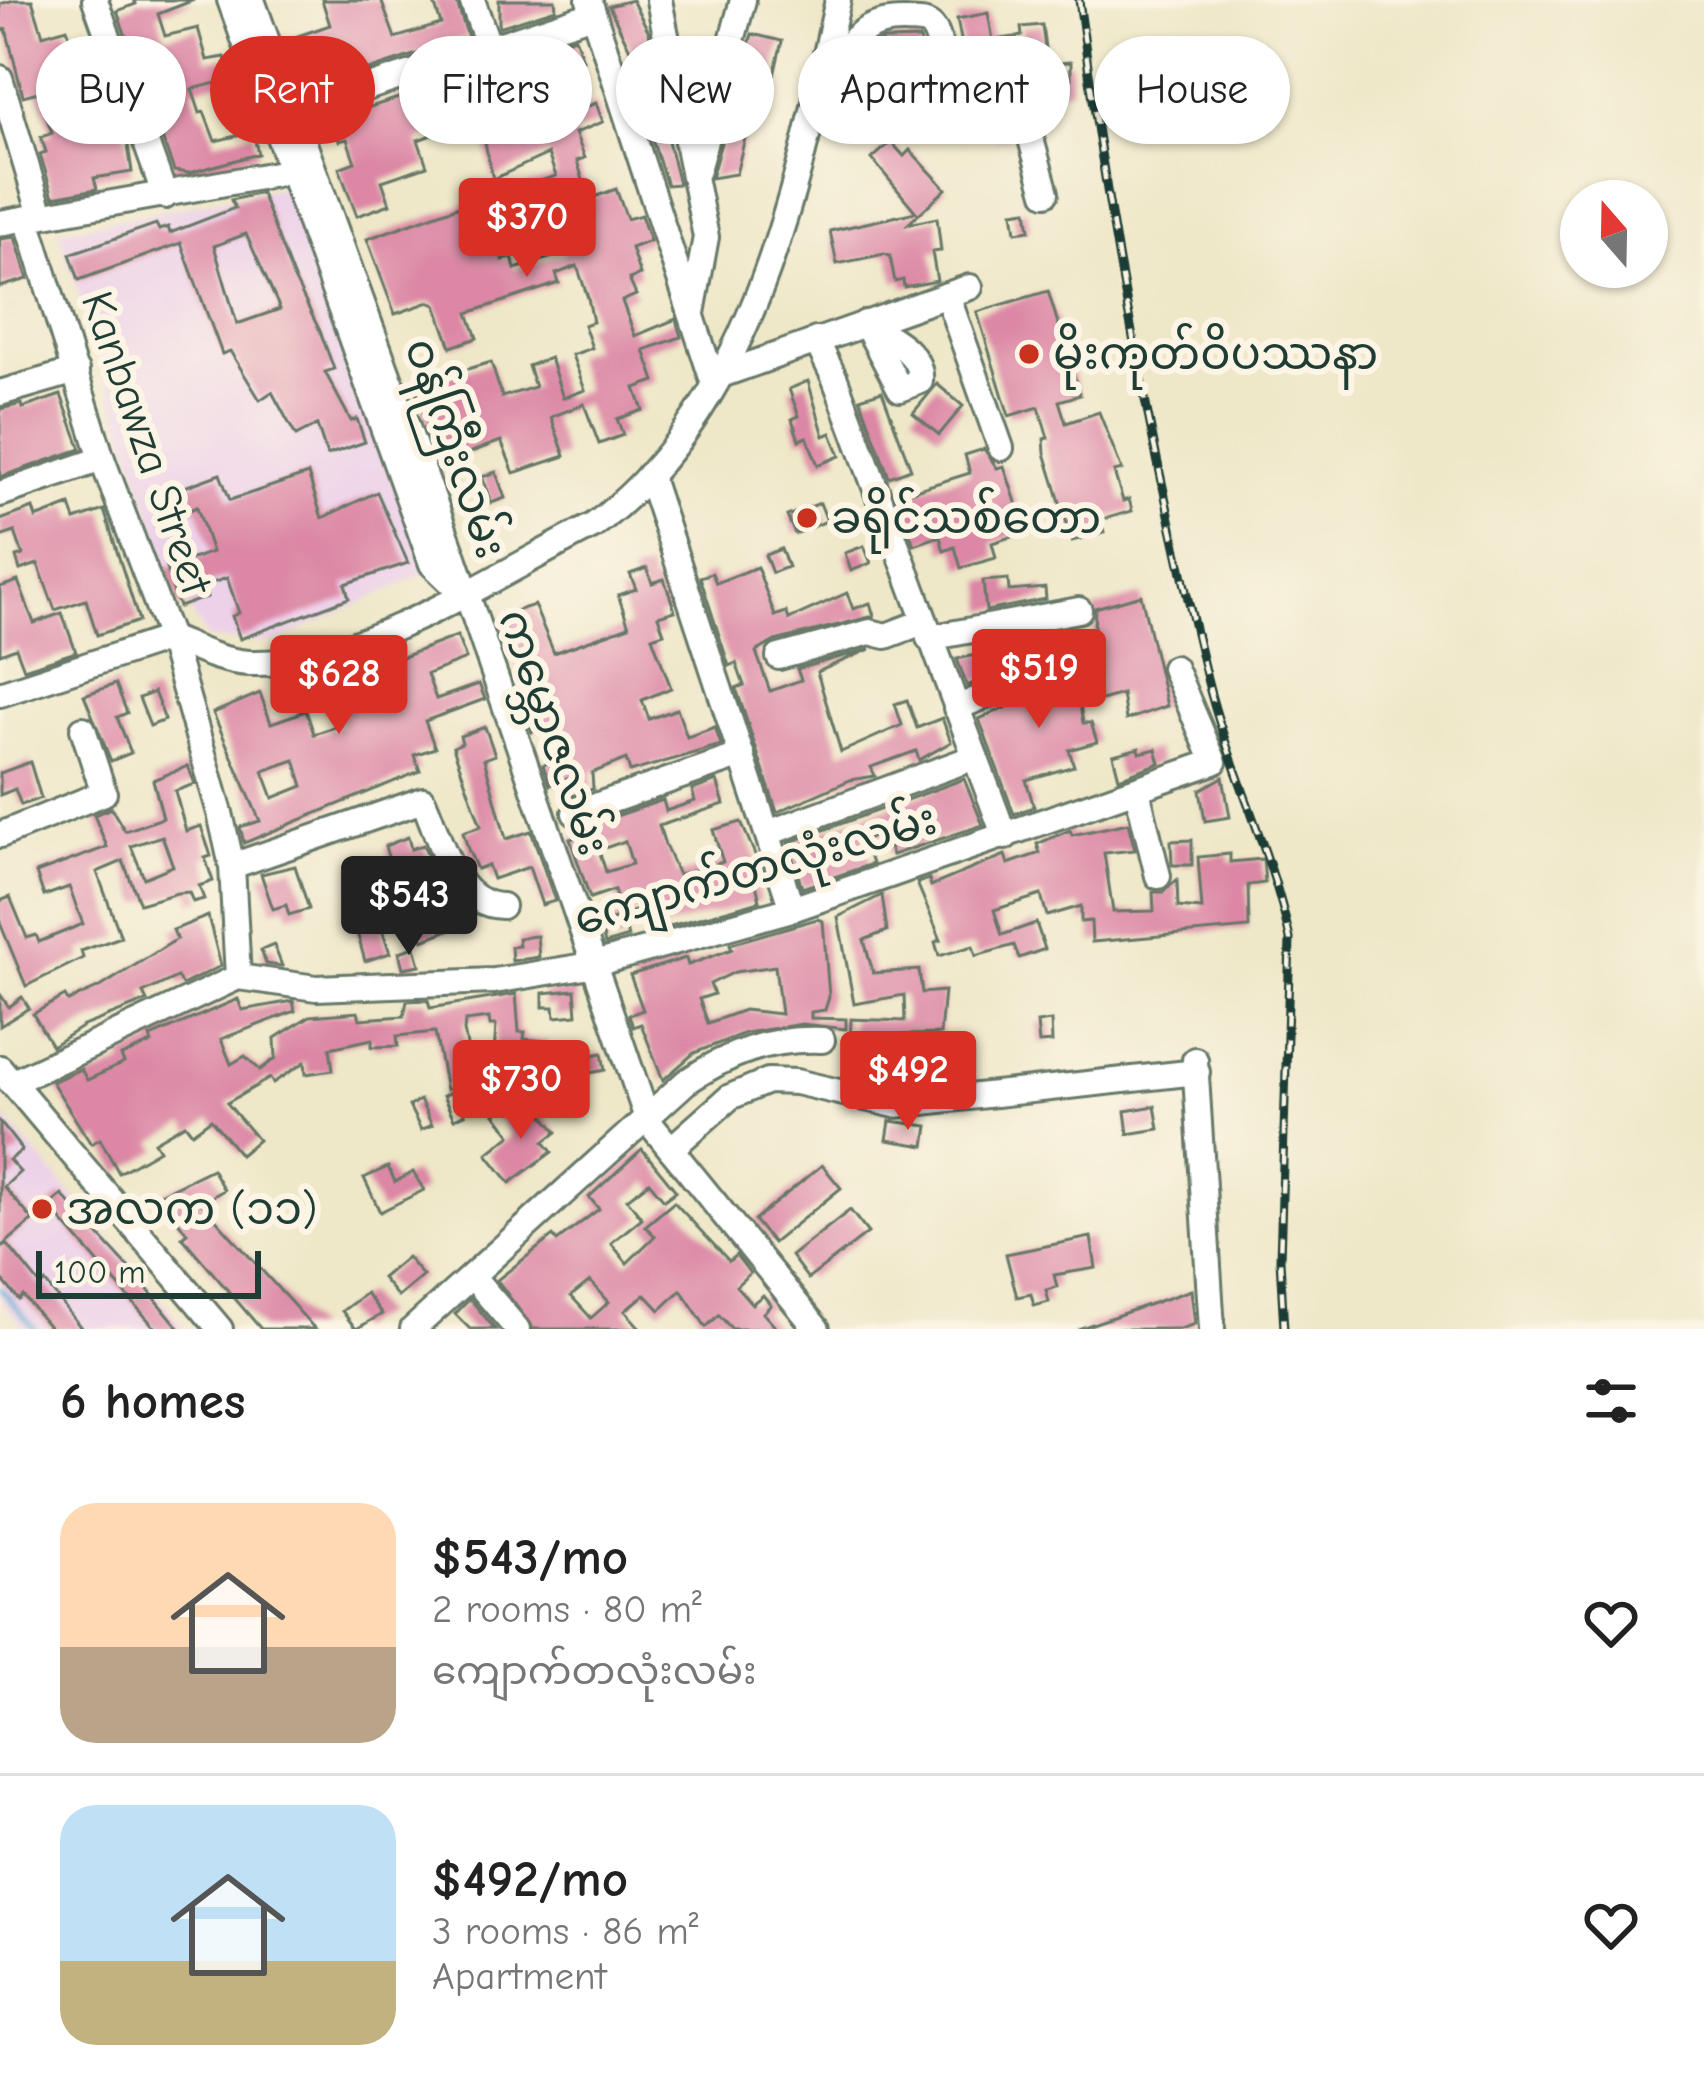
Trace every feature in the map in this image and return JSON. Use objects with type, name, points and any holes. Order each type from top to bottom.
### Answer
[{"type":"street","points":[[95,0],[165,196]]},
{"type":"street","name":"ဝန်ကြီးလမ်း","points":[[230,0],[246,36]]},
{"type":"street","name":"ဝန်ကြီးလမ်း","points":[[252,0],[261,36]]},
{"type":"street","points":[[472,0],[485,36]]},
{"type":"street","points":[[658,0],[706,237],[691,316]]},
{"type":"street","points":[[695,178],[743,0]]},
{"type":"street","points":[[830,36],[838,0]]},
{"type":"street","points":[[517,36],[589,8],[716,380]]},
{"type":"street","points":[[858,36],[879,20],[925,22],[937,36]]},
{"type":"street","name":"Kanbawza Street","points":[[0,78],[76,371],[102,459],[170,638],[232,866],[238,977]]},
{"type":"street","name":"ဝန်ကြီးလမ်း","points":[[293,144],[462,592]]},
{"type":"street","points":[[0,694],[170,638],[207,656],[249,663],[322,658],[593,526],[650,475],[716,380],[772,263],[803,144]]},
{"type":"street","points":[[1032,144],[1046,193]]},
{"type":"street","points":[[0,224],[302,170]]},
{"type":"street","points":[[716,380],[958,291],[1001,448]]},
{"type":"street","points":[[816,340],[835,379],[1005,837]]},
{"type":"street","points":[[0,393],[76,371]]},
{"type":"street","points":[[0,494],[102,459]]},
{"type":"street","points":[[650,475],[792,910]]},
{"type":"street","name":"ကမ္ဘောဇလမ်း","points":[[462,592],[648,1121],[817,1329]]},
{"type":"street","points":[[779,657],[871,632],[886,636],[1079,610]]},
{"type":"street","name":"ကျောက်တလုံးလမ်း","points":[[238,977],[316,988],[494,981],[591,965],[792,910],[1214,762],[1174,668]]},
{"type":"street","points":[[956,708],[1034,676]]},
{"type":"street","points":[[0,836],[104,793],[83,729]]},
{"type":"street","points":[[575,813],[742,755]]},
{"type":"street","points":[[768,833],[974,757]]},
{"type":"street","points":[[1137,790],[1158,876]]},
{"type":"street","points":[[232,866],[423,800],[465,892],[484,905],[502,906]]},
{"type":"street","points":[[220,1329],[6,1076],[238,977]]},
{"type":"street","points":[[412,1329],[648,1121],[664,1099],[724,1057],[761,1043],[822,1040]]},
{"type":"street","points":[[671,1149],[730,1096],[768,1081],[796,1082],[895,1106],[1196,1066],[1212,1329]]},
{"type":"street","points":[[472,1276],[517,1329]]},
{"type":"shaded area","points":[[290,186],[437,568],[273,643],[208,639],[173,583],[58,231]]},
{"type":"shaded area","name":"အလက (၁၁)","points":[[0,1112],[186,1329],[25,1329],[0,1299]]},
{"type":"building","points":[[32,0],[43,35],[67,28],[69,36],[36,36],[36,93],[23,96],[6,29],[0,31],[0,4]]},
{"type":"building","points":[[134,0],[194,0],[158,14],[165,36],[126,36],[117,11],[136,4]]},
{"type":"building","points":[[322,0],[381,0],[395,38],[399,37],[399,60],[375,68],[375,36],[298,36],[330,25]]},
{"type":"building","points":[[433,0],[456,0],[468,36],[402,36],[441,24]]},
{"type":"building","points":[[499,0],[555,0],[556,9],[499,27]]},
{"type":"building","points":[[632,0],[650,36],[623,36],[609,6]]},
{"type":"building","points":[[988,13],[992,36],[960,36],[957,19]]},
{"type":"building","points":[[1042,25],[1043,36],[1022,36],[1021,27]]},
{"type":"building","points":[[198,28],[210,60],[210,84],[192,89],[210,128],[210,144],[256,144],[258,154],[189,173],[174,171],[164,144],[186,144],[186,36],[165,36]]},
{"type":"building","points":[[774,39],[782,41],[774,75]]},
{"type":"building","points":[[399,98],[399,144],[419,144],[427,166],[382,181],[390,204],[357,216],[339,168],[355,162],[349,144],[375,144],[375,106]]},
{"type":"building","points":[[596,103],[603,122],[592,126],[592,105]]},
{"type":"building","points":[[43,144],[128,144],[132,172],[94,178],[97,189],[53,197],[40,154],[46,152]]},
{"type":"building","points":[[485,144],[579,144],[585,158],[577,161],[589,199],[616,189],[627,219],[641,215],[650,241],[631,248],[640,275],[629,279],[636,295],[622,301],[635,336],[676,319],[681,337],[644,350],[655,381],[635,388],[643,410],[617,419],[623,435],[599,444],[584,404],[551,417],[565,456],[514,473],[501,441],[442,463],[414,385],[491,362],[502,397],[535,387],[528,366],[550,358],[563,398],[585,390],[572,355],[592,348],[584,325],[593,322],[577,266],[556,274],[559,283],[468,313],[477,338],[451,347],[436,305],[429,302],[395,314],[367,239],[482,198],[503,260],[512,257],[515,269],[565,253],[556,227],[557,203],[532,212],[524,186],[556,176],[548,154],[493,179]]},
{"type":"building","points":[[654,144],[669,144],[679,184],[667,185]]},
{"type":"building","points":[[721,144],[744,144],[736,174],[711,178]]},
{"type":"building","points":[[889,144],[904,156],[910,150],[946,189],[908,224],[937,218],[941,251],[932,252],[937,281],[904,287],[903,280],[895,282],[890,256],[884,254],[837,264],[830,231],[916,212],[872,159]]},
{"type":"building","points":[[261,193],[334,369],[325,372],[351,421],[357,419],[365,442],[327,455],[317,425],[296,436],[272,392],[260,400],[230,351],[222,354],[181,243],[79,280],[70,254],[156,224],[159,230],[168,227],[170,233],[235,208],[231,200]],"holes":[[[246,234],[280,309],[237,324],[214,246]]]},
{"type":"building","points":[[1027,210],[1030,230],[1016,232],[1013,212]]},
{"type":"building","points":[[15,237],[28,279],[0,287],[0,239]]},
{"type":"building","name":"မိုးကုတ်ဝိပဿနာ","points":[[1048,291],[1080,395],[1059,401],[1066,423],[1099,412],[1122,470],[1114,472],[1123,501],[1129,499],[1132,511],[1101,520],[1104,533],[1072,541],[1045,453],[1044,439],[1048,438],[1039,407],[1009,416],[977,312]]},
{"type":"building","points":[[808,381],[824,436],[831,433],[840,456],[818,465],[807,437],[799,440],[792,419],[799,416],[789,389]]},
{"type":"building","points":[[937,384],[963,406],[939,435],[913,413]]},
{"type":"building","points":[[882,391],[911,469],[889,477],[860,398]]},
{"type":"building","points":[[61,395],[81,449],[0,477],[0,409],[22,404],[23,408]]},
{"type":"building","points":[[984,449],[997,468],[1004,466],[1026,532],[992,543],[996,558],[961,568],[955,547],[944,551],[940,536],[914,545],[896,496],[970,473],[965,455]]},
{"type":"building","points":[[496,472],[505,498],[491,503],[482,477]]},
{"type":"building","points":[[220,474],[230,500],[308,474],[322,518],[377,492],[408,563],[345,584],[349,598],[240,639],[232,616],[239,613],[227,578],[203,586],[207,597],[179,607],[166,568],[212,552],[197,507],[176,515],[168,493]]},
{"type":"building","name":"ခရိုင်သစ်တော","points":[[820,503],[827,521],[795,534],[787,516]]},
{"type":"building","points":[[70,505],[75,520],[104,510],[139,621],[97,635],[86,600],[55,610],[38,564],[20,570],[16,557],[23,555],[15,532],[0,537],[0,520],[33,508],[36,518]]},
{"type":"building","points":[[864,546],[871,563],[851,571],[845,553]]},
{"type":"building","points":[[781,549],[788,567],[772,573],[765,555]]},
{"type":"building","points":[[757,567],[775,616],[786,612],[789,619],[847,593],[853,609],[870,603],[874,616],[775,641],[756,652],[770,691],[801,680],[797,669],[870,649],[817,672],[841,752],[902,725],[895,704],[907,700],[917,728],[942,718],[951,742],[919,760],[916,751],[871,767],[875,776],[850,780],[777,812],[736,688],[744,685],[736,663],[729,666],[700,577],[712,573],[716,583]]},
{"type":"building","points":[[647,568],[652,583],[664,579],[675,611],[658,616],[664,633],[652,637],[671,688],[642,700],[649,719],[677,709],[687,737],[715,727],[721,745],[630,772],[626,759],[592,773],[593,789],[573,796],[567,779],[550,785],[543,765],[565,757],[554,724],[532,732],[523,707],[529,704],[500,616],[534,605],[554,653],[629,626],[618,595],[636,589],[630,574]]},
{"type":"building","points":[[1008,579],[1009,591],[1045,588],[1046,599],[986,611],[983,581]]},
{"type":"building","points":[[18,581],[34,623],[62,613],[76,652],[24,669],[16,648],[0,654],[0,587]]},
{"type":"building","points":[[1141,595],[1167,706],[1126,720],[1122,694],[1091,703],[1095,608]]},
{"type":"building","points":[[1040,634],[1041,645],[1016,649],[1017,659],[995,663],[997,673],[967,686],[957,659],[990,652],[989,644]]},
{"type":"building","points":[[457,636],[466,659],[427,674],[436,699],[479,684],[485,699],[425,721],[435,748],[414,755],[420,771],[244,843],[240,827],[260,821],[213,713],[260,693],[271,723],[306,711],[314,734],[341,725],[331,699],[300,711],[294,697],[310,690],[310,674],[320,671],[323,679],[345,671],[348,678]],"holes":[[[295,760],[303,786],[273,798],[263,771]]]},
{"type":"building","points":[[1070,646],[1083,723],[1091,723],[1097,742],[1069,750],[1074,766],[1026,780],[1034,807],[1014,814],[979,719],[1046,690],[1050,671],[1039,651]]},
{"type":"building","points":[[116,684],[127,713],[117,717],[131,753],[111,761],[84,695]]},
{"type":"building","points":[[154,692],[165,720],[150,726],[139,698]]},
{"type":"building","points":[[485,727],[495,755],[484,759],[506,839],[531,831],[555,901],[542,905],[529,867],[493,879],[488,865],[477,869],[468,849],[463,832],[481,826],[453,747],[462,743],[460,736]]},
{"type":"building","points":[[1139,748],[1140,753],[1156,749],[1160,763],[1119,778],[1113,755]]},
{"type":"building","points":[[30,762],[41,798],[21,805],[15,789],[0,795],[0,773]]},
{"type":"building","points":[[188,766],[195,784],[175,791],[186,831],[201,826],[211,856],[205,858],[213,881],[199,886],[204,899],[193,902],[189,892],[140,904],[123,861],[97,872],[121,937],[81,951],[83,958],[26,986],[0,923],[0,901],[10,897],[27,938],[36,935],[39,942],[83,924],[69,887],[44,896],[36,873],[107,847],[94,815],[111,808],[125,831],[163,818],[153,780]],"holes":[[[162,836],[173,866],[144,878],[131,846]]]},
{"type":"building","points":[[1223,777],[1230,817],[1205,821],[1200,790]]},
{"type":"building","points":[[964,779],[983,825],[892,855],[884,833],[864,840],[872,864],[802,888],[788,843]]},
{"type":"building","points":[[717,781],[724,804],[659,826],[678,875],[723,862],[713,830],[741,822],[763,873],[754,876],[760,901],[663,928],[655,905],[621,915],[614,890],[590,898],[570,839],[596,831],[593,824],[663,800],[666,811],[695,801],[692,790]],"holes":[[[625,841],[632,864],[606,872],[599,850]]]},
{"type":"building","points":[[1128,823],[1135,850],[1104,853],[1113,912],[1154,911],[1153,892],[1163,892],[1177,880],[1178,907],[1202,909],[1198,857],[1230,854],[1230,862],[1263,859],[1265,883],[1248,885],[1249,928],[1092,942],[1091,921],[1081,922],[1081,906],[1047,916],[1041,895],[994,910],[1002,935],[1036,923],[1045,949],[1019,958],[1014,945],[976,956],[973,946],[939,956],[935,942],[941,940],[917,883],[929,879],[931,886],[1005,855],[1008,864],[1040,853],[1037,844],[1070,830],[1072,835]]},
{"type":"building","points":[[408,837],[411,849],[423,845],[459,926],[423,940],[416,919],[382,929],[390,953],[365,961],[355,925],[392,914],[390,908],[401,904],[385,846]]},
{"type":"building","points":[[1192,840],[1192,865],[1172,865],[1171,841]]},
{"type":"building","points":[[295,866],[309,909],[289,915],[286,905],[273,909],[261,874]]},
{"type":"building","points":[[882,895],[887,931],[864,940],[873,973],[919,970],[922,993],[944,991],[940,1034],[905,1035],[905,1047],[850,1042],[851,1019],[905,1021],[904,995],[854,1004],[838,917]]},
{"type":"building","points":[[208,916],[221,966],[182,985],[177,977],[143,993],[147,1001],[83,1026],[52,1046],[33,1014],[65,996],[68,1001],[102,986],[177,939],[173,930]]},
{"type":"building","points":[[623,917],[628,937],[605,944],[600,923]]},
{"type":"building","points":[[823,921],[829,997],[825,1010],[811,1012],[811,1018],[846,1019],[846,1029],[802,1024],[745,1033],[694,1053],[663,1080],[641,1024],[633,1027],[629,1015],[643,1010],[630,975],[686,958],[688,965],[732,949],[730,944]],"holes":[[[775,966],[781,1014],[744,1010],[708,1023],[699,999],[714,994],[710,984],[735,972]]]},
{"type":"building","points":[[537,936],[539,957],[512,961],[511,947],[519,946],[518,938]]},
{"type":"building","points":[[274,945],[282,966],[266,964],[261,950]]},
{"type":"building","points":[[415,947],[420,965],[403,968],[399,952]]},
{"type":"building","points":[[575,990],[577,1015],[555,1017],[554,1007],[543,1007],[543,993]]},
{"type":"building","points":[[0,994],[9,1007],[22,997],[29,1008],[0,1026]]},
{"type":"building","points":[[516,994],[519,1032],[525,1032],[524,1039],[547,1041],[545,1063],[494,1055],[496,1025],[490,1025],[489,1018],[465,1021],[464,1031],[470,1059],[487,1051],[497,1071],[481,1079],[478,1073],[446,1090],[435,1032],[397,1036],[398,1046],[372,1047],[372,1039],[330,1048],[333,1070],[306,1074],[305,1062],[273,1083],[270,1078],[227,1103],[258,1140],[240,1155],[211,1119],[192,1133],[185,1124],[154,1142],[159,1150],[119,1173],[100,1139],[91,1144],[52,1082],[81,1069],[87,1080],[124,1063],[121,1056],[152,1043],[150,1037],[238,999],[242,1010],[293,1001],[295,1011],[221,1039],[231,1064],[245,1056],[260,1070],[276,1058],[275,1038],[310,1016],[358,1012],[360,1019],[404,1016],[407,1001],[428,1000],[430,1008]]},
{"type":"building","points":[[1051,1021],[1052,1042],[1039,1043],[1037,1023]]},
{"type":"building","points":[[602,1053],[605,1070],[564,1078],[561,1061]]},
{"type":"building","points":[[454,1091],[465,1114],[454,1119],[443,1096]]},
{"type":"building","points":[[420,1100],[432,1125],[421,1130],[409,1106]]},
{"type":"building","points":[[511,1101],[528,1122],[541,1112],[557,1132],[544,1142],[552,1152],[510,1183],[487,1154],[511,1135],[495,1114]]},
{"type":"building","points":[[1155,1106],[1159,1129],[1128,1134],[1125,1111]]},
{"type":"building","points":[[890,1121],[928,1126],[925,1146],[887,1140]]},
{"type":"building","points":[[0,1122],[22,1150],[9,1160],[20,1172],[4,1187],[33,1220],[0,1248]]},
{"type":"building","points":[[642,1149],[676,1191],[664,1200],[649,1182],[627,1199],[642,1218],[611,1243],[627,1263],[655,1236],[645,1226],[674,1202],[729,1261],[736,1255],[750,1273],[736,1286],[752,1304],[763,1295],[771,1305],[763,1313],[777,1329],[732,1329],[719,1315],[706,1327],[681,1290],[660,1310],[645,1294],[625,1311],[641,1329],[533,1329],[497,1280],[553,1236],[557,1241],[599,1209],[589,1197]],"holes":[[[590,1281],[609,1302],[591,1318],[571,1296]]]},
{"type":"building","points":[[822,1165],[841,1188],[773,1243],[754,1220]]},
{"type":"building","points":[[388,1167],[395,1182],[413,1172],[424,1190],[380,1212],[364,1178]]},
{"type":"building","points":[[212,1169],[224,1190],[201,1203],[315,1329],[261,1329],[182,1237],[187,1233],[158,1195]]},
{"type":"building","points":[[62,1195],[180,1329],[156,1329],[49,1206]]},
{"type":"building","points":[[850,1210],[868,1233],[808,1279],[791,1256]]},
{"type":"building","points":[[1091,1237],[1096,1268],[1054,1275],[1057,1287],[1046,1290],[1049,1302],[1034,1306],[1031,1294],[1017,1297],[1006,1254]]},
{"type":"building","points":[[7,1244],[82,1329],[51,1329],[23,1296],[19,1300],[0,1277],[0,1249]]},
{"type":"building","points":[[407,1257],[423,1276],[398,1297],[382,1278]]},
{"type":"building","points":[[1191,1290],[1195,1324],[1180,1329],[1078,1329]]},
{"type":"building","points":[[366,1293],[382,1314],[356,1329],[342,1311]]},
{"type":"building","points":[[470,1299],[495,1329],[470,1329],[455,1314]]},
{"type":"waterway","points":[[0,1288],[35,1329]]},
{"type":"railway","points":[[1079,0],[1118,256],[1187,595],[1216,712],[1290,939],[1280,1260],[1284,1329]]},
{"type":"place","name":"မိုးကုတ်ဝိပဿနာ","points":[[1029,354]]},
{"type":"place","name":"ခရိုင်သစ်တော","points":[[807,518]]},
{"type":"place","name":"အလက (၁၁)","points":[[42,1209]]}]
